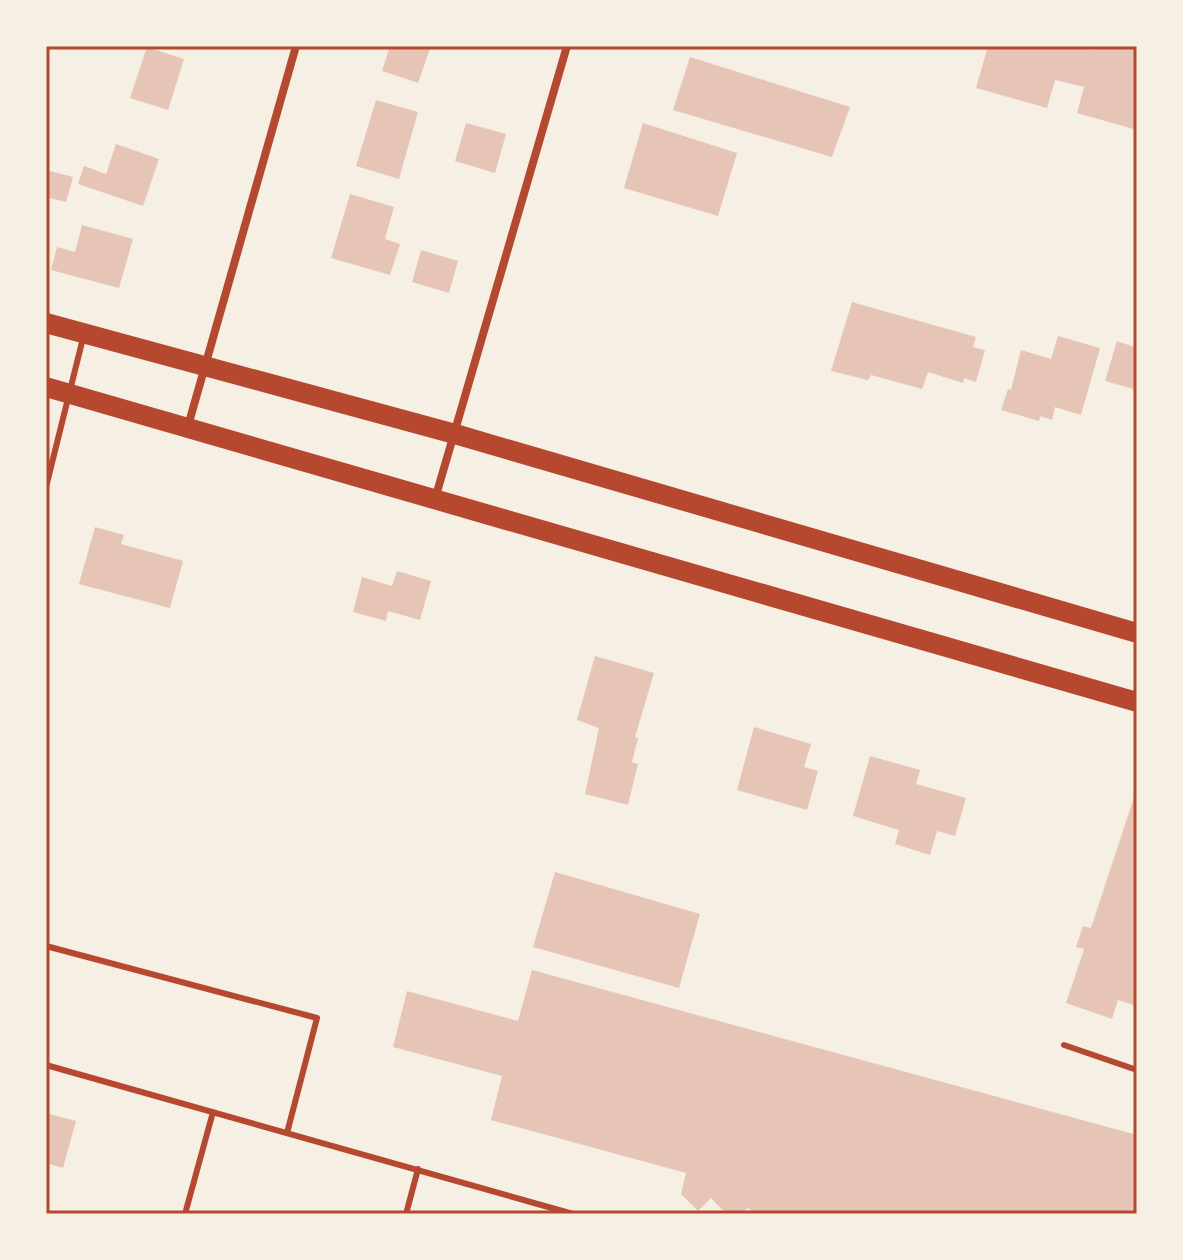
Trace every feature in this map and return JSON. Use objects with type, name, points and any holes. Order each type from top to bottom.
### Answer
[{"type":"main road","points":[[46,323],[455,434],[1137,633]]},
{"type":"main road","points":[[46,387],[1137,702]]},
{"type":"street","points":[[188,428],[296,46]]},
{"type":"street","points":[[435,499],[567,46]]},
{"type":"lane","points":[[46,487],[84,334]]},
{"type":"lane","points":[[46,946],[317,1018],[287,1133]]},
{"type":"lane","points":[[1064,1045],[1137,1070]]},
{"type":"lane","points":[[46,1065],[573,1214]]},
{"type":"lane","points":[[185,1214],[213,1112]]},
{"type":"lane","points":[[406,1214],[418,1169]]},
{"type":"building","points":[[390,46],[431,46],[418,83],[382,71]]},
{"type":"building","points":[[988,46],[1079,46],[1094,50],[1095,46],[1137,46],[1137,130],[1077,113],[1084,87],[1055,80],[1047,108],[976,88]]},
{"type":"building","points":[[147,47],[184,59],[168,110],[130,98]]},
{"type":"building","points":[[690,57],[850,107],[832,157],[673,110]]},
{"type":"building","points":[[376,100],[418,112],[399,179],[356,166]]},
{"type":"building","points":[[466,123],[506,134],[495,173],[455,161]]},
{"type":"building","points":[[643,123],[737,153],[718,216],[624,188]]},
{"type":"building","points":[[116,144],[159,159],[143,206],[78,184],[84,166],[106,174]]},
{"type":"building","points":[[46,170],[73,177],[66,202],[46,197]]},
{"type":"building","points":[[350,194],[394,207],[385,239],[400,244],[390,275],[331,258]]},
{"type":"building","points":[[82,225],[133,239],[119,288],[51,270],[57,247],[75,252]]},
{"type":"building","points":[[421,250],[458,261],[449,293],[412,282]]},
{"type":"building","points":[[852,302],[976,337],[973,347],[985,350],[976,382],[964,378],[963,383],[928,372],[922,389],[871,375],[868,380],[831,371]]},
{"type":"building","points":[[1058,336],[1100,348],[1081,415],[1055,407],[1052,420],[1040,416],[1039,421],[1001,410],[1008,389],[1011,390],[1021,350],[1051,359]]},
{"type":"building","points":[[1117,341],[1137,348],[1137,390],[1105,381]]},
{"type":"building","points":[[95,527],[124,535],[121,544],[183,561],[170,608],[79,584]]},
{"type":"building","points":[[397,571],[431,581],[420,620],[388,611],[386,621],[353,612],[362,577],[392,586]]},
{"type":"building","points":[[595,656],[654,673],[635,737],[638,738],[632,762],[638,764],[628,805],[585,794],[599,728],[577,720]]},
{"type":"building","points":[[754,727],[811,744],[804,767],[818,771],[807,810],[737,790]]},
{"type":"building","points":[[870,756],[920,770],[916,784],[966,798],[955,836],[937,831],[930,855],[895,844],[899,830],[853,816]]},
{"type":"building","points":[[1136,791],[1137,1006],[1118,1000],[1112,1019],[1066,1003],[1084,949],[1076,947],[1083,926],[1091,928]]},
{"type":"building","points":[[555,872],[700,914],[679,988],[533,947]]},
{"type":"building","points":[[532,970],[1137,1135],[1137,1214],[755,1214],[748,1208],[741,1214],[726,1214],[711,1198],[698,1211],[681,1194],[686,1173],[491,1120],[502,1076],[393,1047],[407,991],[518,1021]]},
{"type":"building","points":[[46,1113],[76,1121],[63,1168],[46,1163]]}]
